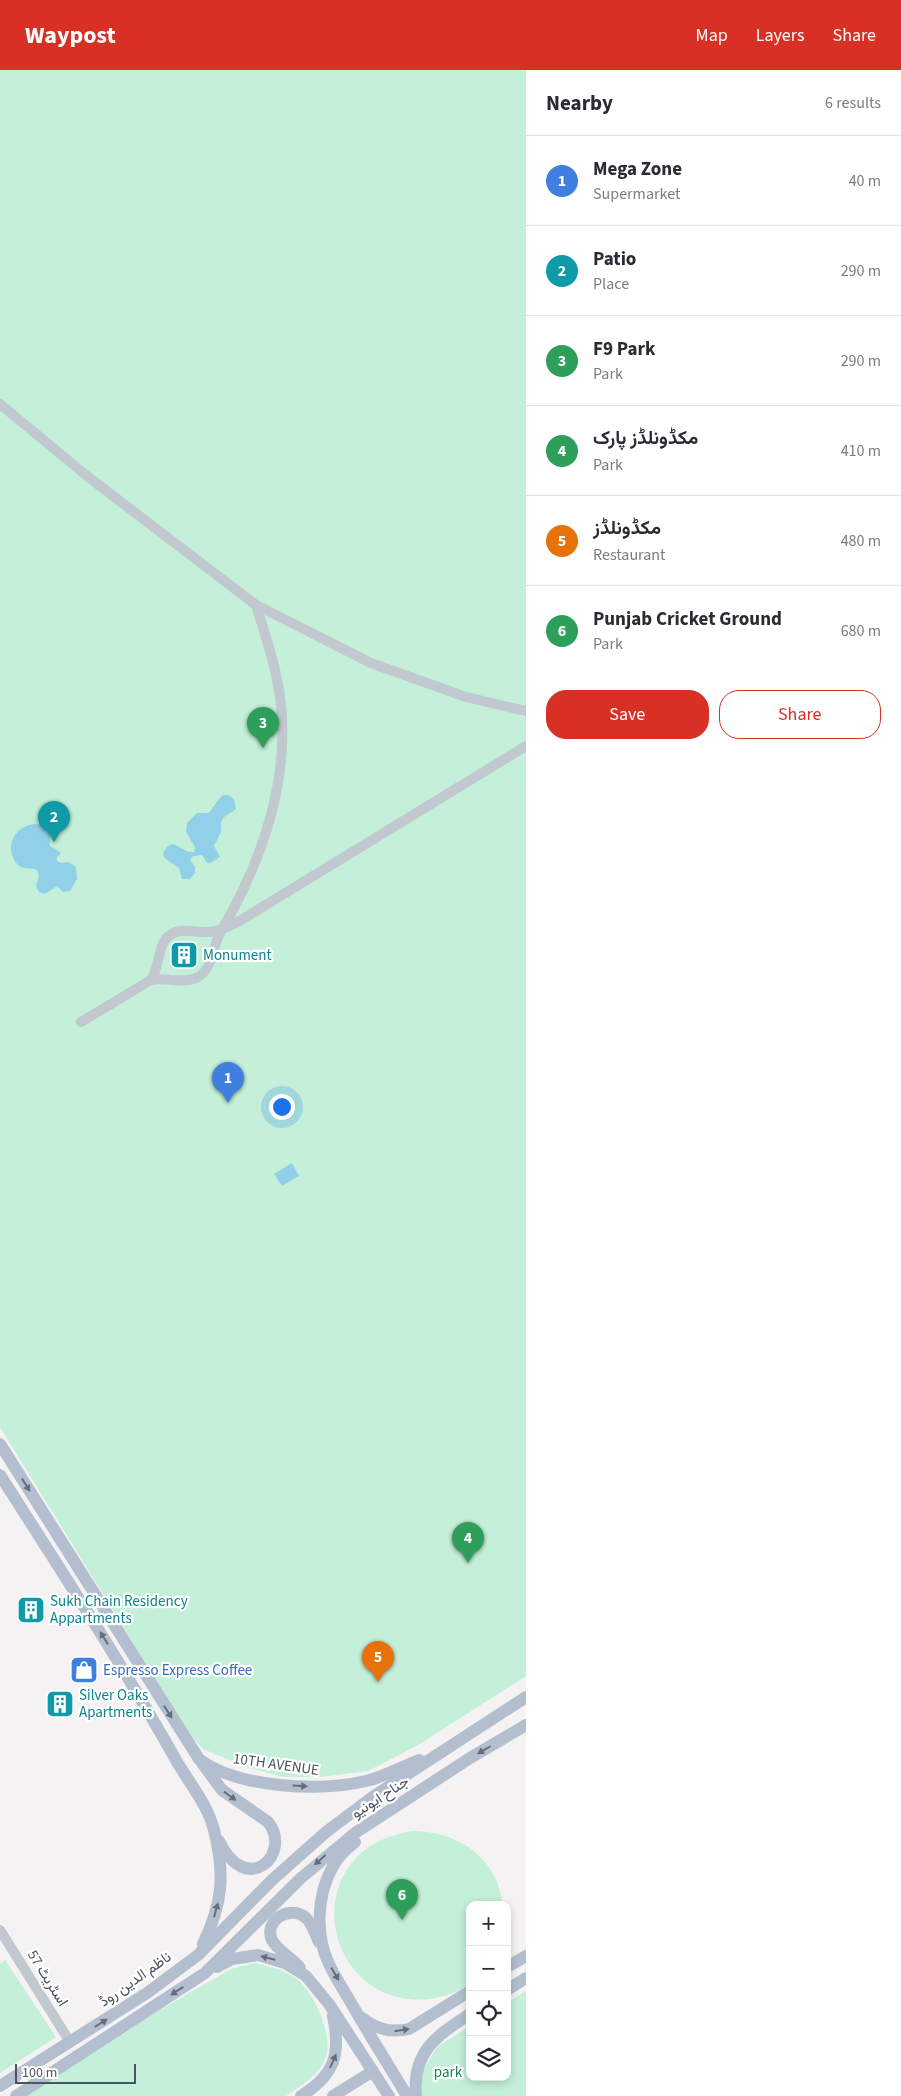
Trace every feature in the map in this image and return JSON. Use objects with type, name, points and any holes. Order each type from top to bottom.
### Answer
[{"type":"main road","name":"10TH AVENUE","points":[[0,1444],[199,1759],[225,1774],[241,1778],[286,1785],[338,1786],[379,1777],[448,1747]]},
{"type":"main road","points":[[0,1475],[140,1697],[185,1778],[206,1810],[228,1857],[244,1868],[253,1869],[263,1865],[274,1852],[276,1840],[273,1828],[259,1814],[222,1790],[199,1759]]},
{"type":"main road","points":[[35,1530],[49,1521]]},
{"type":"main road","name":"جناح ایونیو","points":[[272,1880],[326,1832],[374,1796],[526,1697]]},
{"type":"main road","name":"جناح ایونیو","points":[[205,1973],[265,1912],[336,1847],[470,1758],[526,1725]]},
{"type":"main road","points":[[325,1952],[319,1914],[332,1867],[343,1853],[386,1812]]},
{"type":"main road","points":[[198,1955],[215,1917],[221,1893],[221,1876],[214,1830]]},
{"type":"main road","name":"ناظم الدین روڈ","points":[[0,2086],[147,1993],[198,1955],[272,1880]]},
{"type":"main road","points":[[306,1976],[292,1958],[274,1943],[271,1937],[270,1929],[273,1922],[284,1914],[296,1913],[308,1919],[329,1964],[407,2096]]},
{"type":"main road","points":[[16,2096],[205,1973],[232,1959],[258,1956],[285,1963],[312,1981],[332,2008],[389,2096]]},
{"type":"main road","points":[[511,1965],[526,1956]]},
{"type":"main road","points":[[511,1987],[526,1978]]},
{"type":"main road","points":[[358,2015],[382,2029],[399,2031],[409,2029],[466,1993]]},
{"type":"main road","points":[[301,2096],[314,2088],[334,2060],[337,2042],[332,2008]]},
{"type":"main road","points":[[416,2096],[415,2078],[417,2067],[424,2053],[443,2031],[466,2017]]},
{"type":"main road","points":[[333,2096],[373,2071]]},
{"type":"street","points":[[0,404],[87,476],[256,605],[371,663],[466,697],[526,711]]},
{"type":"street","points":[[81,1022],[151,980],[162,978],[188,980],[204,973],[209,966],[215,943],[245,886],[260,852],[279,780],[283,737],[280,696],[256,605]]},
{"type":"street","points":[[151,980],[157,968],[161,947],[171,934],[186,930],[208,932],[222,929],[286,894],[526,746]]},
{"type":"street","name":"اسٹریٹ 57","points":[[0,1930],[4,1947],[70,2042]]},
{"type":"green space","points":[[0,70],[526,70],[526,1676],[418,1745],[368,1771],[320,1777],[284,1777],[249,1768],[203,1749],[194,1739],[166,1696],[0,1427]]},
{"type":"green space","points":[[412,1831],[425,1832],[438,1834],[462,1843],[482,1859],[491,1870],[498,1885],[502,1901],[466,1901],[466,1985],[450,1994],[416,2000],[383,1992],[364,1980],[350,1964],[340,1945],[335,1925],[335,1904],[340,1884],[350,1865],[366,1849],[394,1835]]},
{"type":"green space","points":[[5,1960],[56,2037],[0,2073],[0,1964]]},
{"type":"green space","points":[[255,1963],[283,1971],[298,1980],[310,1994],[324,2024],[328,2043],[325,2059],[311,2078],[286,2096],[21,2096],[134,2025],[231,1969]]},
{"type":"green space","name":"park","points":[[526,1991],[526,2096],[420,2096],[423,2070],[437,2047],[466,2029],[466,2081],[511,2081],[511,2000]]},
{"type":"water","points":[[223,795],[228,795],[234,799],[236,809],[224,817],[221,822],[221,832],[214,846],[220,857],[207,863],[202,855],[193,856],[190,860],[195,867],[195,873],[190,879],[182,879],[179,868],[165,858],[164,852],[171,844],[194,852],[195,847],[186,832],[187,823],[197,813],[209,813]]},
{"type":"water","points":[[36,824],[49,828],[50,846],[61,853],[57,857],[57,861],[61,863],[68,862],[76,867],[77,879],[70,891],[63,892],[57,886],[45,894],[39,892],[36,886],[39,876],[37,870],[20,867],[14,858],[11,852],[13,838],[22,828]]},
{"type":"water","points":[[292,1163],[299,1176],[282,1186],[274,1174]]},
{"type":"place","name":"F9 Park","points":[[263,748]]},
{"type":"place","name":"Patio","points":[[54,842]]},
{"type":"place","name":"Monument","points":[[184,955]]},
{"type":"place","name":"Mega Zone","points":[[228,1103]]},
{"type":"place","name":"مکڈونلڈز پارک","points":[[468,1563]]},
{"type":"place","name":"Sukh Chain Residency Appartments","points":[[31,1610]]},
{"type":"place","name":"Espresso Express Coffee","points":[[84,1670]]},
{"type":"place","name":"مکڈونلڈز","points":[[378,1682]]},
{"type":"place","name":"Silver Oaks Apartments","points":[[60,1704]]},
{"type":"place","name":"Punjab Cricket Ground","points":[[402,1920]]}]
